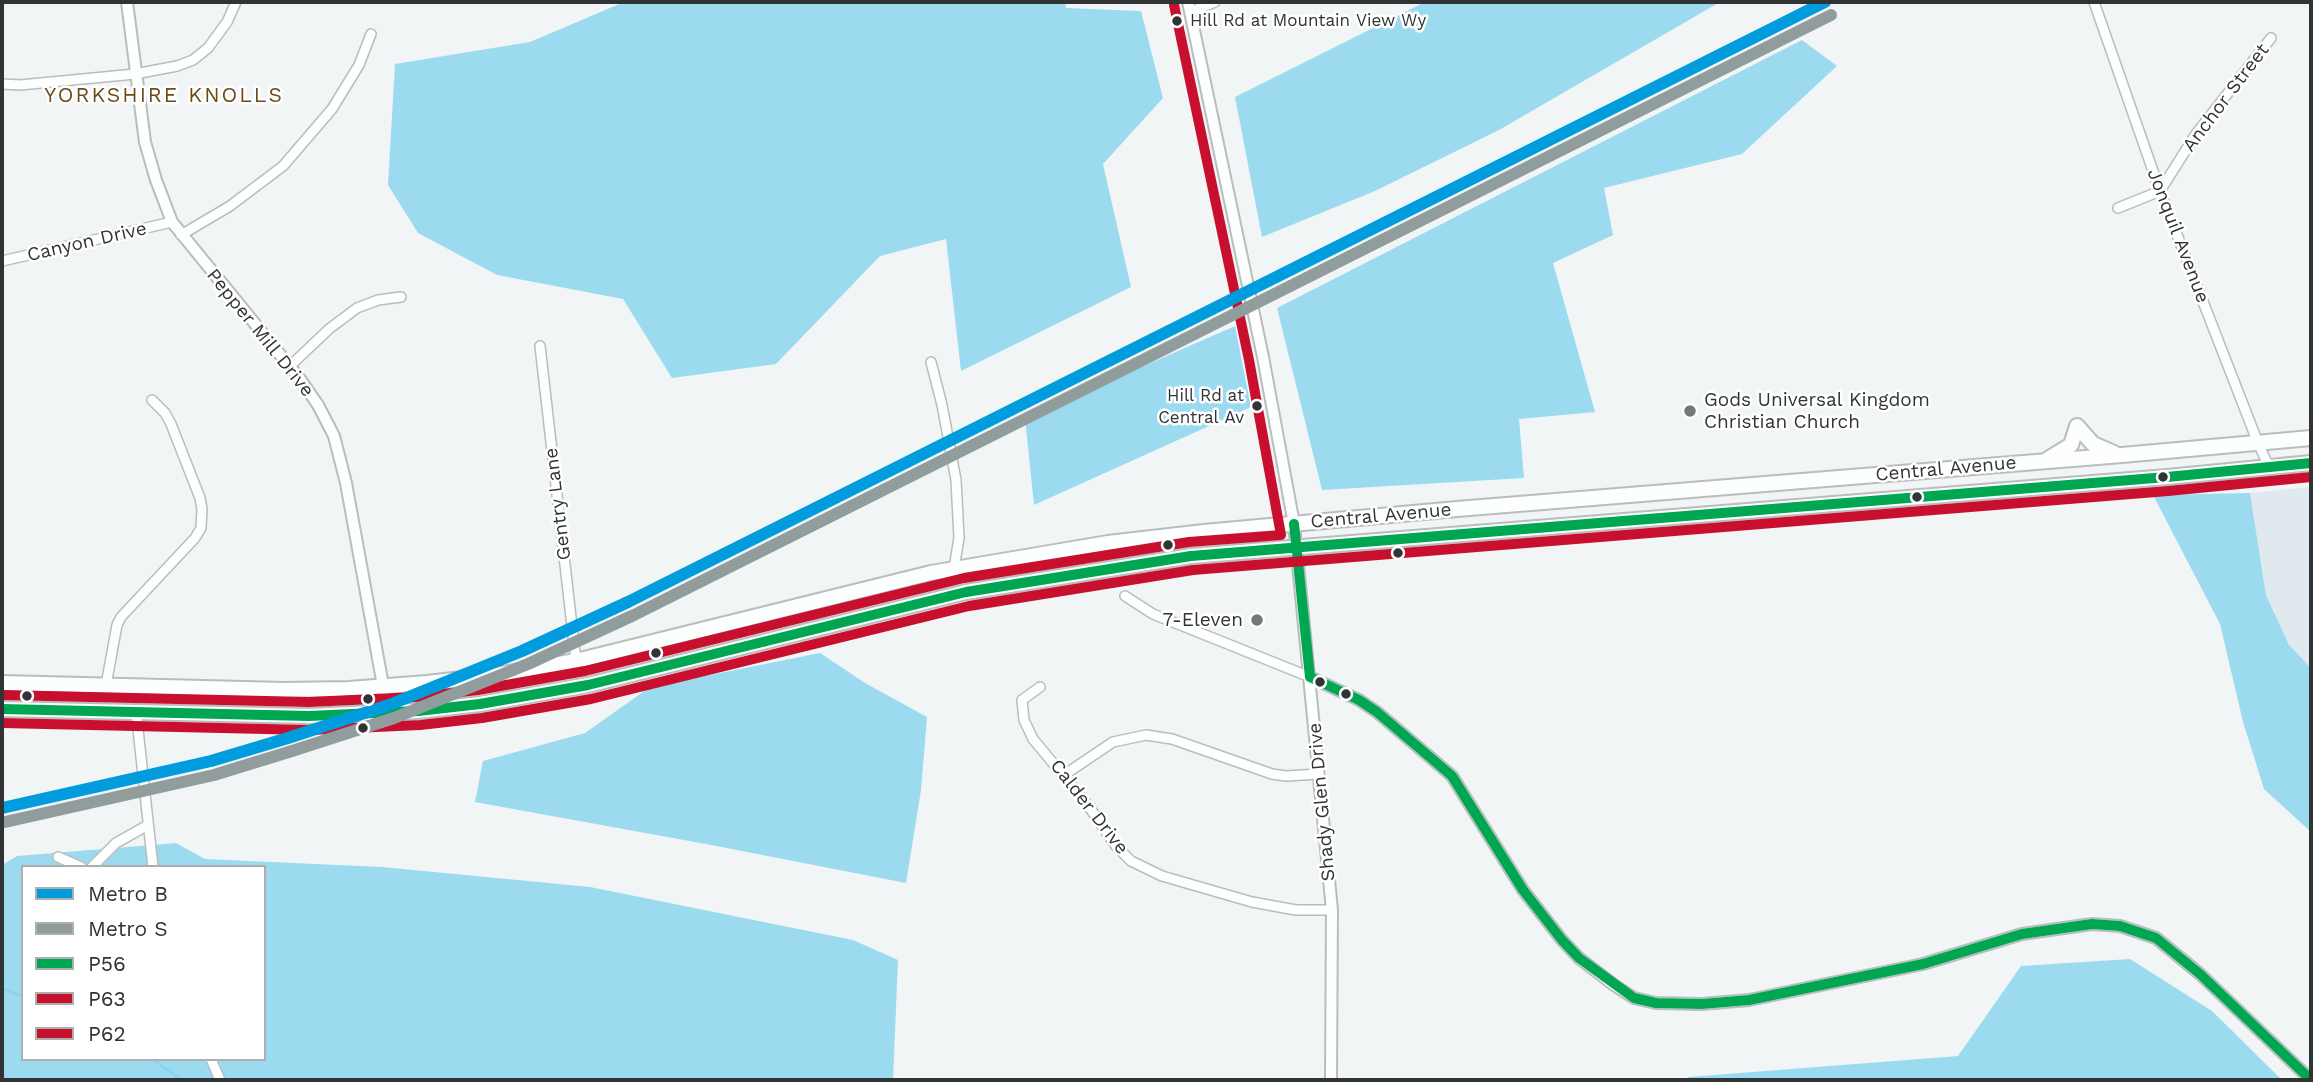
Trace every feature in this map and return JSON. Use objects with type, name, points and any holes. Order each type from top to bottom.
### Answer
[{"type":"main road","points":[[2042,462],[2071,444],[2077,425],[2093,444],[2122,455]]},
{"type":"main road","name":"Central Avenue","points":[[2,683],[284,690],[384,687],[498,675],[576,661],[954,568],[1120,542],[1294,524],[2311,438]]},
{"type":"main road","name":"Central Avenue","points":[[2,709],[267,716],[388,713],[480,704],[588,685],[966,592],[1181,558],[2311,463]]},
{"type":"street","name":"Pepper Mill Drive","points":[[127,2],[145,142],[172,222],[290,366],[318,405],[338,450],[388,713]]},
{"type":"street","points":[[2,84],[20,85],[135,74],[177,66],[193,60],[216,38],[228,22],[236,2]]},
{"type":"street","points":[[1189,7],[1215,2]]},
{"type":"street","name":"Jonquil Avenue","points":[[2096,2],[2160,191],[2269,467]]},
{"type":"street","name":"Shady Glen Drive","points":[[1189,7],[1263,357],[1294,524],[1332,910],[1331,1080]]},
{"type":"street","points":[[181,236],[230,206],[283,166],[331,109],[359,65],[371,34]]},
{"type":"street","name":"Anchor Street","points":[[2160,191],[2196,134],[2271,38]]},
{"type":"street","points":[[2118,208],[2160,191]]},
{"type":"street","name":"Canyon Drive","points":[[2,261],[172,222]]},
{"type":"street","points":[[290,366],[357,308],[378,300],[401,297]]},
{"type":"street","name":"Gentry Lane","points":[[540,346],[576,661]]},
{"type":"street","points":[[931,362],[943,405],[956,480],[959,538],[954,568]]},
{"type":"street","points":[[106,685],[117,625],[121,617],[195,538],[201,528],[200,498],[171,425],[165,413],[152,400]]},
{"type":"street","points":[[1125,596],[1153,614],[1310,677],[1359,700],[1377,712],[1457,781],[1523,890],[1562,940],[1579,958],[1634,998],[1656,1003],[1690,1004],[1749,1000],[1923,964],[2022,934],[2092,924],[2120,926],[2156,938],[2209,983],[2311,1080]]},
{"type":"street","name":"Calder Drive","points":[[1040,687],[1022,700],[1024,720],[1033,739],[1064,775],[1124,855],[1139,866],[1209,890],[1282,909],[1332,910]]},
{"type":"street","points":[[136,711],[153,865]]},
{"type":"street","points":[[1064,775],[1113,742],[1146,735],[1172,738],[1272,774],[1319,774]]},
{"type":"street","points":[[94,865],[116,843],[148,825]]},
{"type":"street","points":[[58,857],[76,865]]},
{"type":"street","points":[[212,1061],[220,1080]]},
{"type":"shaded area","points":[[624,2],[1065,2],[1066,8],[1141,11],[1163,98],[1103,164],[1131,287],[961,371],[946,239],[880,256],[776,364],[672,378],[623,299],[497,275],[418,233],[388,185],[395,64],[530,42]]},
{"type":"shaded area","points":[[1425,2],[1720,2],[1499,130],[1375,191],[1262,237],[1235,97]]},
{"type":"shaded area","points":[[1802,40],[1837,66],[1742,154],[1604,188],[1613,235],[1553,263],[1595,412],[1519,419],[1524,478],[1322,490],[1277,308]]},
{"type":"shaded area","points":[[1235,326],[1251,407],[1034,505],[1025,418]]},
{"type":"shaded area","points":[[2311,487],[2311,668],[2289,645],[2266,595],[2250,493]]},
{"type":"shaded area","points":[[2250,493],[2266,595],[2289,645],[2311,668],[2311,832],[2264,789],[2243,722],[2220,624],[2153,495]]},
{"type":"shaded area","points":[[820,653],[865,683],[927,717],[921,790],[906,883],[475,802],[483,761],[585,733],[650,687]]},
{"type":"shaded area","points":[[176,843],[205,859],[382,867],[590,887],[853,940],[898,960],[893,1080],[2,1080],[2,865],[17,856]]},
{"type":"shaded area","points":[[2130,959],[2212,1011],[2282,1080],[1688,1080],[1688,1077],[1958,1056],[2021,966]]},
{"type":"waterway","points":[[2,988],[21,996]]},
{"type":"waterway","points":[[155,1061],[182,1080]]},
{"type":"metro line","name":"B","points":[[2,808],[211,761],[288,738],[389,705],[522,651],[628,602],[1825,2]]},
{"type":"metro line","name":"S","points":[[5,822],[214,775],[394,718],[528,664],[634,615],[1831,15]]},
{"type":"transit line","name":"P62","points":[[2,695],[309,702],[417,697],[478,690],[585,671],[964,578],[1189,542],[1281,535],[1249,360],[1174,5]]},
{"type":"transit line","name":"P56","points":[[2,709],[309,716],[418,711],[480,704],[588,685],[966,592],[1191,556],[2311,463]]},
{"type":"transit line","name":"P63","points":[[2,723],[309,730],[420,725],[482,718],[591,699],[969,606],[1193,570],[2311,477]]},
{"type":"transit line","name":"P56","points":[[1294,524],[1310,677]]},
{"type":"transit line","name":"P56","points":[[1310,677],[1359,700],[1377,712],[1452,776],[1523,890],[1562,940],[1579,958],[1634,998],[1656,1003],[1702,1004],[1749,1000],[1923,964],[2022,934],[2092,924],[2120,926],[2156,938],[2200,974],[2311,1080]]},
{"type":"place","name":"Hill Rd at Mountain View Wy","points":[[1177,21]]},
{"type":"place","name":"Hill Rd at Central Av","points":[[1257,406]]},
{"type":"place","name":"Gods Universal Kingdom Christian Church","points":[[1690,411]]},
{"type":"place","name":"7-Eleven","points":[[1257,620]]},
{"type":"district","name":"YORKSHIRE KNOLLS","points":[[164,96]]}]
